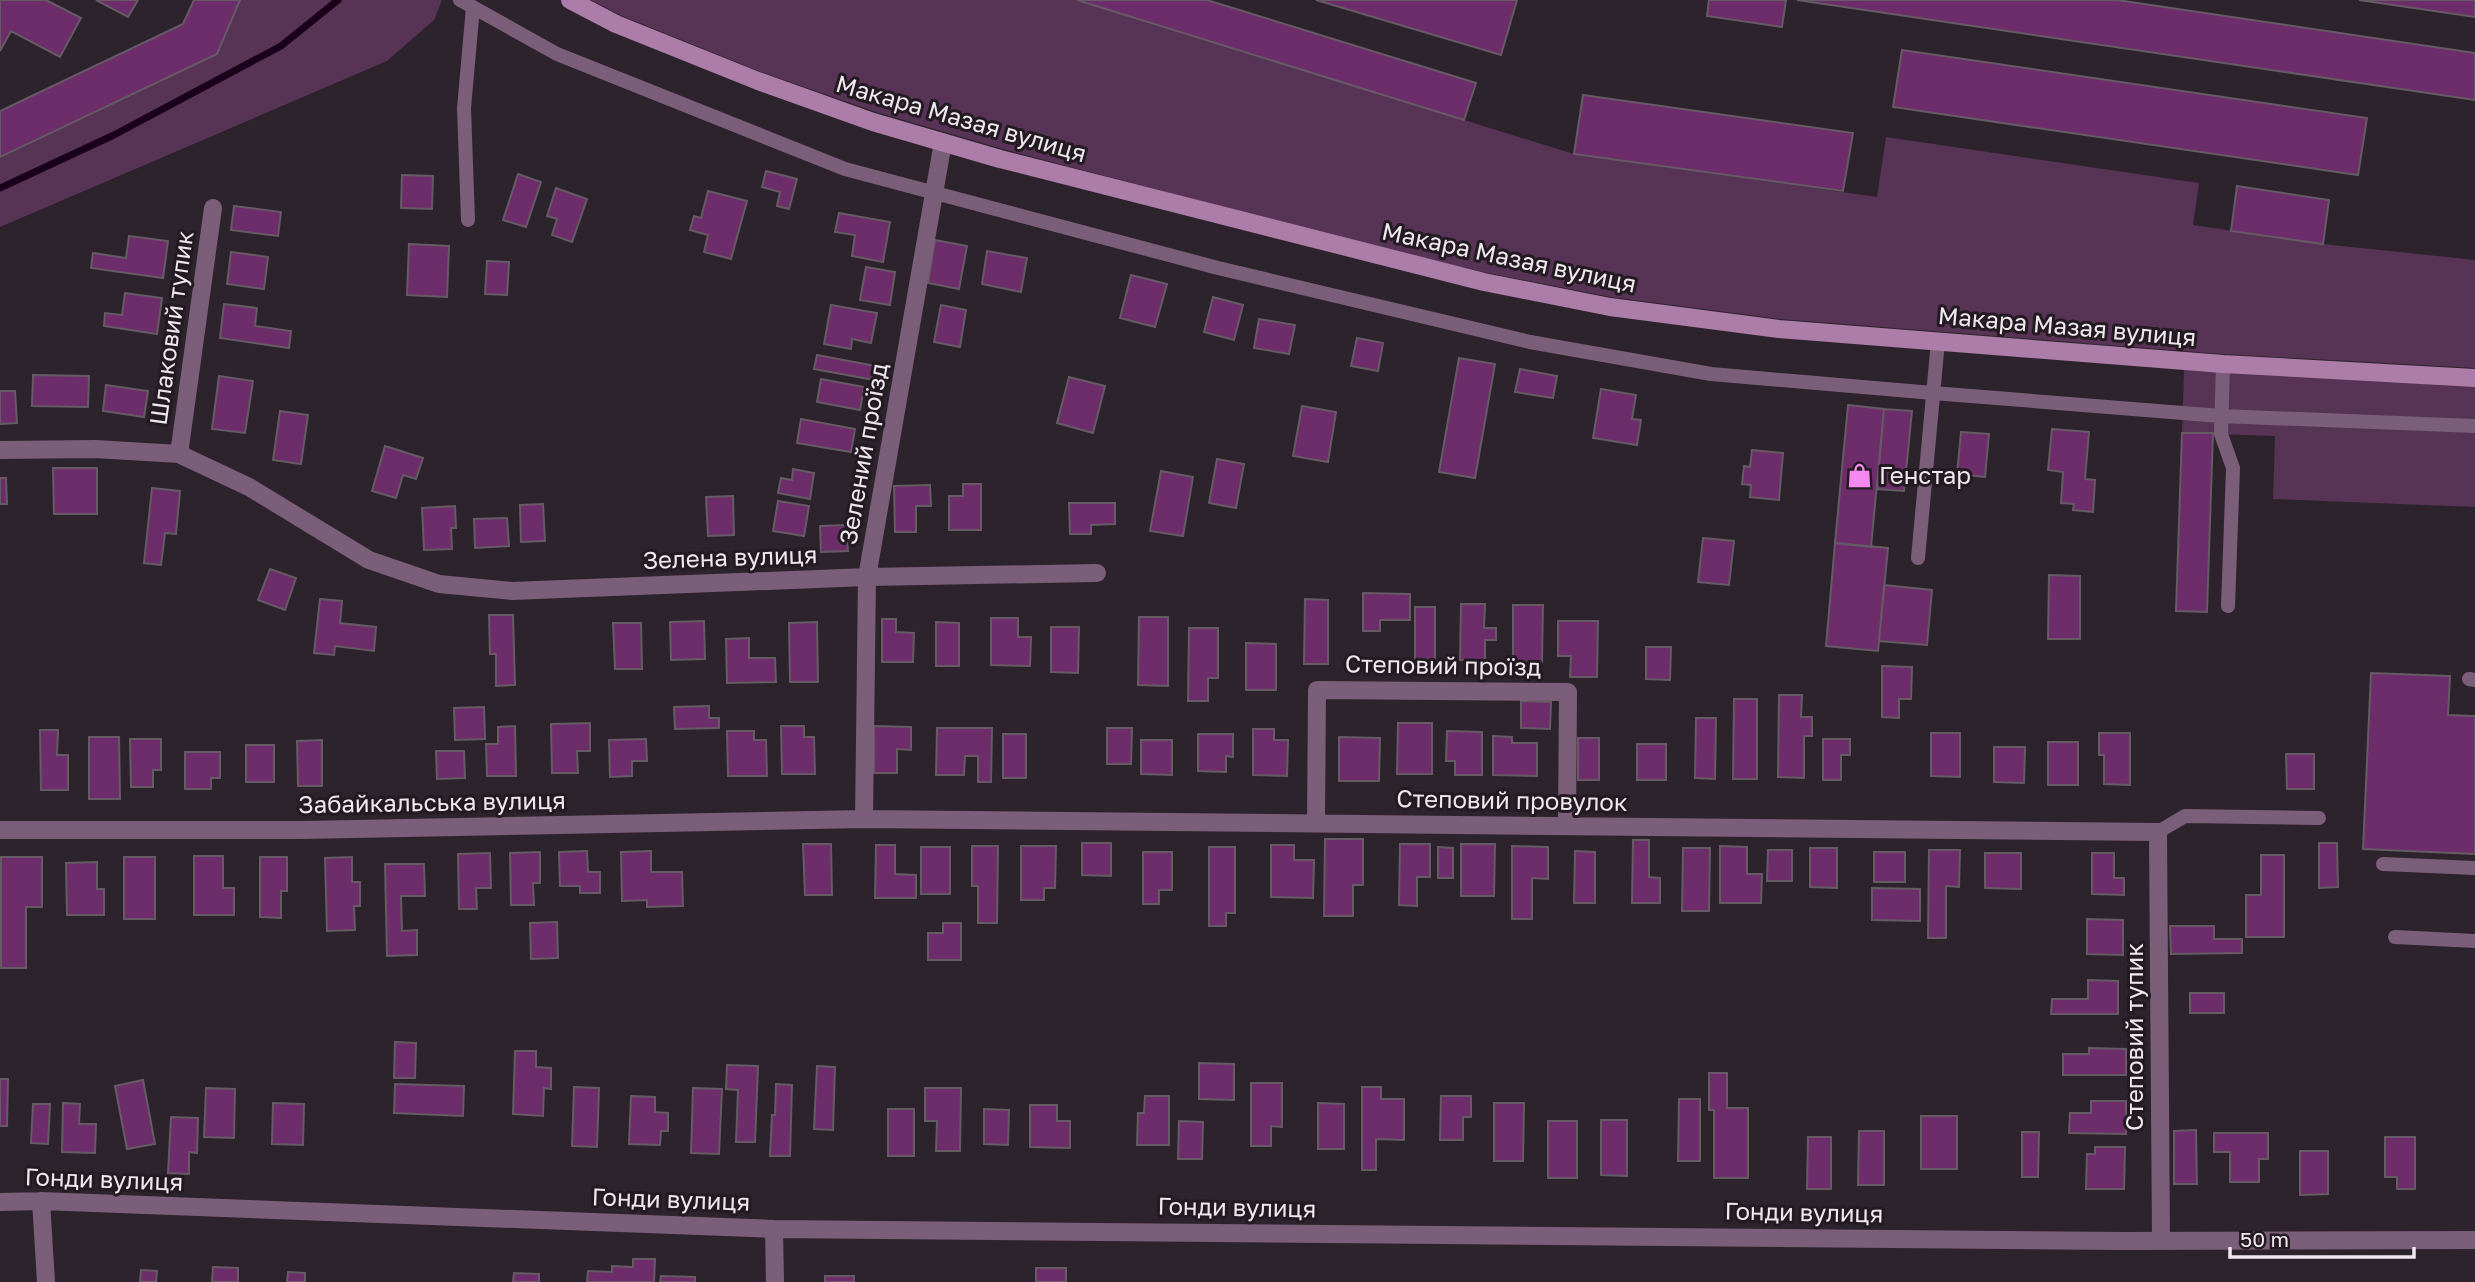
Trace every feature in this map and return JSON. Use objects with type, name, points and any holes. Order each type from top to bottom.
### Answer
[{"type":"main road","name":"Макара Мазая вулиця","points":[[570,0],[616,23],[758,81],[873,122],[1027,166],[1484,282],[1610,307],[1779,329],[2223,364],[2475,378]]},
{"type":"street","name":"Зелений проїзд","points":[[864,819],[867,577],[943,142]]},
{"type":"street","name":"Шлаковий тупик","points":[[179,454],[213,208]]},
{"type":"street","points":[[0,450],[95,449],[179,454]]},
{"type":"street","name":"Зелена вулиця","points":[[179,454],[249,487],[369,560],[439,584],[512,591],[867,577],[1097,573]]},
{"type":"street","name":"Степовий проїзд","points":[[1316,823],[1317,690],[1568,692],[1567,826]]},
{"type":"street","name":"Степовий провулок","points":[[864,819],[2158,832]]},
{"type":"street","name":"Забайкальська вулиця","points":[[0,830],[302,830],[864,819]]},
{"type":"street","name":"Степовий тупик","points":[[2158,832],[2161,1241]]},
{"type":"street","points":[[41,1201],[46,1282]]},
{"type":"street","name":"Гонди вулиця","points":[[0,1202],[41,1201],[774,1229],[2161,1241],[2475,1240]]},
{"type":"street","points":[[774,1229],[775,1282]]},
{"type":"lane","points":[[468,220],[464,108],[467,4],[557,54],[845,169],[1217,268],[1530,342],[1711,374],[2221,416],[2475,426]]},
{"type":"lane","points":[[1918,558],[1938,341]]},
{"type":"lane","points":[[2223,364],[2221,434],[2232,468],[2228,606]]},
{"type":"lane","points":[[2158,832],[2185,816],[2319,818]]},
{"type":"lane","points":[[2383,864],[2475,868]]},
{"type":"lane","points":[[2395,937],[2475,941]]},
{"type":"shaded area","points":[[240,0],[442,0],[434,20],[387,61],[0,227],[0,157],[217,54]]},
{"type":"shaded area","points":[[591,0],[1077,0],[1574,154],[1877,197],[1886,137],[2199,183],[2193,225],[2323,244],[2475,260],[2475,368],[2222,354],[1780,319],[1611,297],[1488,273],[1379,248],[1003,149],[876,112],[761,72],[620,15]]},
{"type":"shaded area","points":[[2184,369],[2475,385],[2475,507],[2273,499],[2275,436],[2182,433]]},
{"type":"building","points":[[0,0],[46,0],[81,18],[60,57],[11,31],[0,51]]},
{"type":"building","points":[[96,0],[138,0],[128,17]]},
{"type":"building","points":[[194,0],[240,0],[217,54],[0,157],[0,111],[183,24]]},
{"type":"building","points":[[1077,0],[1207,0],[1476,83],[1464,120]]},
{"type":"building","points":[[1316,0],[1517,0],[1501,55]]},
{"type":"building","points":[[1709,0],[1786,0],[1782,27],[1707,16]]},
{"type":"building","points":[[1797,0],[2117,0],[2475,53],[2475,100]]},
{"type":"building","points":[[2359,0],[2475,0],[2475,17]]},
{"type":"building","points":[[1902,50],[2367,118],[2358,175],[1893,107]]},
{"type":"building","points":[[1583,95],[1853,133],[1843,191],[1574,154]]},
{"type":"building","points":[[766,171],[797,179],[789,209],[777,206],[780,192],[762,187]]},
{"type":"building","points":[[518,174],[541,182],[526,227],[503,220]]},
{"type":"building","points":[[402,175],[433,176],[432,209],[401,208]]},
{"type":"building","points":[[2237,186],[2329,200],[2323,244],[2231,231]]},
{"type":"building","points":[[556,188],[587,199],[572,242],[552,235],[557,219],[547,216]]},
{"type":"building","points":[[708,191],[747,201],[731,259],[704,252],[708,235],[690,230],[694,216],[701,218]]},
{"type":"building","points":[[234,206],[281,212],[278,236],[231,230]]},
{"type":"building","points":[[839,213],[890,222],[883,262],[852,256],[855,235],[835,232]]},
{"type":"building","points":[[129,236],[168,241],[163,278],[91,268],[93,253],[126,258]]},
{"type":"building","points":[[935,240],[967,246],[959,289],[928,283]]},
{"type":"building","points":[[409,244],[449,246],[447,297],[407,295]]},
{"type":"building","points":[[987,251],[1027,258],[1021,292],[982,284]]},
{"type":"building","points":[[231,252],[268,257],[264,289],[227,284]]},
{"type":"building","points":[[487,261],[509,262],[507,295],[485,294]]},
{"type":"building","points":[[866,267],[895,272],[890,305],[860,300]]},
{"type":"building","points":[[1131,275],[1167,284],[1155,327],[1120,318]]},
{"type":"building","points":[[125,293],[162,298],[157,334],[104,326],[105,313],[122,315]]},
{"type":"building","points":[[1213,297],[1243,305],[1234,340],[1204,332]]},
{"type":"building","points":[[224,304],[257,308],[255,326],[291,331],[289,348],[220,338]]},
{"type":"building","points":[[831,305],[877,313],[871,343],[852,339],[851,349],[824,344]]},
{"type":"building","points":[[941,305],[966,310],[960,347],[934,342]]},
{"type":"building","points":[[1259,319],[1295,325],[1289,354],[1254,348]]},
{"type":"building","points":[[1357,338],[1383,343],[1378,371],[1351,366]]},
{"type":"building","points":[[817,355],[876,366],[874,380],[814,369]]},
{"type":"building","points":[[1459,358],[1495,364],[1475,478],[1439,472]]},
{"type":"building","points":[[1520,369],[1557,376],[1553,398],[1515,392]]},
{"type":"building","points":[[33,375],[89,376],[88,407],[32,406]]},
{"type":"building","points":[[219,376],[253,381],[245,433],[212,429]]},
{"type":"building","points":[[1069,377],[1105,386],[1093,433],[1057,423]]},
{"type":"building","points":[[821,379],[864,387],[860,410],[817,402]]},
{"type":"building","points":[[106,385],[148,391],[144,417],[103,411]]},
{"type":"building","points":[[1601,389],[1636,395],[1632,419],[1641,420],[1637,445],[1593,438]]},
{"type":"building","points":[[0,391],[15,391],[17,423],[0,424]]},
{"type":"building","points":[[1848,405],[1884,409],[1871,547],[1835,543]]},
{"type":"building","points":[[1302,406],[1336,412],[1328,462],[1293,456]]},
{"type":"building","points":[[1884,409],[1912,411],[1904,491],[1877,489]]},
{"type":"building","points":[[280,411],[308,415],[301,464],[273,460]]},
{"type":"building","points":[[801,419],[855,429],[851,452],[797,443]]},
{"type":"building","points":[[2052,429],[2089,432],[2085,479],[2095,480],[2093,512],[2073,510],[2074,504],[2061,503],[2063,472],[2048,470]]},
{"type":"building","points":[[1961,432],[1989,434],[1985,477],[1957,474]]},
{"type":"building","points":[[2182,433],[2213,433],[2207,612],[2176,611]]},
{"type":"building","points":[[385,446],[423,458],[416,479],[403,475],[396,498],[372,491]]},
{"type":"building","points":[[1752,450],[1783,453],[1779,500],[1750,497],[1751,485],[1742,484],[1744,466],[1750,467]]},
{"type":"building","points":[[1217,459],[1244,464],[1236,508],[1209,503]]},
{"type":"building","points":[[53,468],[97,468],[97,514],[54,514]]},
{"type":"building","points":[[793,469],[814,473],[810,499],[778,493],[781,478],[792,480]]},
{"type":"building","points":[[1161,471],[1193,477],[1183,536],[1150,531]]},
{"type":"building","points":[[0,478],[6,478],[7,504],[0,504]]},
{"type":"building","points":[[963,484],[981,484],[981,530],[949,530],[949,496],[963,496]]},
{"type":"building","points":[[930,485],[931,506],[916,506],[916,532],[895,532],[894,486]]},
{"type":"building","points":[[152,488],[180,491],[176,534],[165,533],[161,565],[144,563]]},
{"type":"building","points":[[733,496],[734,535],[708,536],[706,497]]},
{"type":"building","points":[[778,501],[809,506],[804,536],[773,531]]},
{"type":"building","points":[[1069,503],[1115,503],[1115,524],[1091,525],[1091,534],[1070,534]]},
{"type":"building","points":[[543,504],[545,541],[521,542],[520,505]]},
{"type":"building","points":[[455,506],[456,528],[451,528],[452,549],[424,550],[422,508]]},
{"type":"building","points":[[507,518],[509,546],[475,548],[474,519]]},
{"type":"building","points":[[846,525],[848,551],[821,552],[820,526]]},
{"type":"building","points":[[1703,538],[1734,541],[1729,585],[1698,582]]},
{"type":"building","points":[[1835,543],[1888,548],[1878,651],[1826,646]]},
{"type":"building","points":[[270,569],[296,578],[285,610],[258,600]]},
{"type":"building","points":[[2049,575],[2080,576],[2080,639],[2048,639]]},
{"type":"building","points":[[1884,585],[1932,590],[1927,645],[1879,641]]},
{"type":"building","points":[[1363,593],[1410,594],[1410,620],[1380,620],[1380,631],[1363,631]]},
{"type":"building","points":[[320,599],[342,601],[340,623],[376,627],[374,651],[335,646],[334,655],[314,653]]},
{"type":"building","points":[[1305,599],[1328,600],[1328,664],[1304,664]]},
{"type":"building","points":[[1461,604],[1485,604],[1484,628],[1496,628],[1496,640],[1485,640],[1485,661],[1460,660]]},
{"type":"building","points":[[1513,605],[1543,605],[1542,662],[1513,662]]},
{"type":"building","points":[[1415,607],[1435,607],[1435,660],[1415,659]]},
{"type":"building","points":[[489,615],[513,615],[515,685],[496,686],[496,654],[490,654]]},
{"type":"building","points":[[1139,617],[1168,617],[1168,686],[1138,685]]},
{"type":"building","points":[[991,618],[1018,618],[1018,637],[1031,637],[1030,666],[991,665]]},
{"type":"building","points":[[882,619],[896,619],[896,632],[914,633],[913,662],[882,662]]},
{"type":"building","points":[[704,621],[705,659],[671,660],[670,622]]},
{"type":"building","points":[[1558,621],[1598,621],[1597,677],[1570,677],[1571,656],[1558,656]]},
{"type":"building","points":[[817,622],[818,682],[790,682],[789,623]]},
{"type":"building","points":[[936,622],[959,623],[959,666],[936,666]]},
{"type":"building","points":[[613,623],[641,623],[642,669],[615,669]]},
{"type":"building","points":[[1051,627],[1079,627],[1078,673],[1051,672]]},
{"type":"building","points":[[1189,628],[1218,628],[1218,678],[1208,678],[1208,701],[1188,701]]},
{"type":"building","points":[[749,638],[749,658],[775,658],[776,682],[727,683],[726,639]]},
{"type":"building","points":[[1246,643],[1276,644],[1276,690],[1246,690]]},
{"type":"building","points":[[1646,647],[1671,647],[1670,680],[1646,679]]},
{"type":"building","points":[[1882,666],[1912,667],[1911,699],[1899,699],[1899,718],[1882,717]]},
{"type":"building","points":[[2371,673],[2450,676],[2448,715],[2475,716],[2475,854],[2363,849]]},
{"type":"building","points":[[1779,695],[1802,695],[1801,717],[1812,717],[1812,736],[1804,736],[1804,778],[1778,777]]},
{"type":"building","points":[[1734,699],[1757,699],[1757,779],[1733,779]]},
{"type":"building","points":[[1521,701],[1551,702],[1550,729],[1521,728]]},
{"type":"building","points":[[709,706],[709,718],[719,718],[719,728],[675,729],[674,707]]},
{"type":"building","points":[[484,707],[485,739],[455,740],[454,708]]},
{"type":"building","points":[[1696,718],[1716,718],[1715,779],[1695,778]]},
{"type":"building","points":[[590,723],[590,751],[577,751],[578,773],[552,773],[551,724]]},
{"type":"building","points":[[1398,723],[1432,723],[1432,774],[1397,774]]},
{"type":"building","points":[[515,726],[516,776],[487,776],[486,744],[498,744],[498,727]]},
{"type":"building","points":[[781,726],[804,726],[804,737],[814,737],[815,774],[782,774]]},
{"type":"building","points":[[874,726],[911,727],[911,750],[897,749],[897,773],[874,773]]},
{"type":"building","points":[[937,728],[992,728],[991,782],[978,782],[978,756],[965,756],[964,775],[936,775]]},
{"type":"building","points":[[1107,728],[1132,728],[1131,764],[1107,764]]},
{"type":"building","points":[[1253,729],[1274,729],[1274,740],[1288,740],[1287,776],[1253,775]]},
{"type":"building","points":[[40,730],[58,730],[57,755],[68,755],[68,790],[41,790]]},
{"type":"building","points":[[727,731],[754,731],[754,740],[766,740],[767,776],[728,776]]},
{"type":"building","points":[[1447,731],[1482,732],[1482,775],[1455,775],[1455,761],[1446,761]]},
{"type":"building","points":[[1931,733],[1960,733],[1960,777],[1931,776]]},
{"type":"building","points":[[2099,733],[2130,733],[2130,785],[2104,784],[2104,755],[2099,755]]},
{"type":"building","points":[[1003,734],[1026,734],[1026,778],[1003,778]]},
{"type":"building","points":[[1198,734],[1233,734],[1233,757],[1226,756],[1226,772],[1198,771]]},
{"type":"building","points":[[1493,736],[1512,737],[1512,743],[1537,743],[1537,776],[1493,775]]},
{"type":"building","points":[[89,737],[119,737],[120,799],[89,799]]},
{"type":"building","points":[[1339,737],[1380,738],[1379,781],[1339,781]]},
{"type":"building","points":[[1578,738],[1599,738],[1599,780],[1578,780]]},
{"type":"building","points":[[130,739],[161,739],[161,770],[153,770],[153,787],[131,787]]},
{"type":"building","points":[[646,739],[647,761],[632,761],[632,776],[610,777],[609,740]]},
{"type":"building","points":[[1823,739],[1850,739],[1850,755],[1841,755],[1841,780],[1823,780]]},
{"type":"building","points":[[322,740],[322,786],[298,786],[297,741]]},
{"type":"building","points":[[1141,740],[1172,740],[1172,775],[1141,774]]},
{"type":"building","points":[[2048,742],[2078,742],[2078,785],[2048,785]]},
{"type":"building","points":[[1637,744],[1666,744],[1666,780],[1637,780]]},
{"type":"building","points":[[246,745],[274,745],[274,782],[246,782]]},
{"type":"building","points":[[1994,747],[2025,747],[2024,783],[1994,782]]},
{"type":"building","points":[[436,751],[464,751],[465,778],[437,779]]},
{"type":"building","points":[[185,752],[220,752],[220,778],[211,778],[211,789],[185,789]]},
{"type":"building","points":[[2286,754],[2314,754],[2314,789],[2287,789]]},
{"type":"building","points":[[1325,839],[1363,839],[1363,885],[1353,885],[1353,916],[1324,916]]},
{"type":"building","points":[[1633,840],[1649,840],[1649,877],[1660,878],[1660,903],[1632,903]]},
{"type":"building","points":[[1082,843],[1111,843],[1111,876],[1082,875]]},
{"type":"building","points":[[2319,843],[2337,843],[2338,887],[2319,888]]},
{"type":"building","points":[[803,844],[831,844],[832,895],[805,895]]},
{"type":"building","points":[[1400,844],[1430,844],[1430,877],[1417,877],[1417,906],[1399,905]]},
{"type":"building","points":[[1461,844],[1495,844],[1494,896],[1461,896]]},
{"type":"building","points":[[876,845],[895,845],[895,874],[916,875],[916,898],[875,898]]},
{"type":"building","points":[[1271,845],[1294,845],[1294,860],[1314,860],[1313,898],[1271,897]]},
{"type":"building","points":[[972,846],[998,846],[997,923],[978,923],[978,886],[972,886]]},
{"type":"building","points":[[1021,846],[1056,846],[1055,888],[1044,888],[1044,900],[1021,900]]},
{"type":"building","points":[[1512,846],[1548,847],[1548,879],[1532,878],[1532,919],[1512,919]]},
{"type":"building","points":[[1720,846],[1747,847],[1747,874],[1762,874],[1761,903],[1720,903]]},
{"type":"building","points":[[921,847],[950,847],[950,894],[921,894]]},
{"type":"building","points":[[1209,847],[1235,847],[1235,913],[1226,913],[1226,926],[1209,926]]},
{"type":"building","points":[[1438,847],[1453,848],[1453,878],[1438,878]]},
{"type":"building","points":[[1683,848],[1710,848],[1709,911],[1682,911]]},
{"type":"building","points":[[1810,848],[1837,848],[1837,888],[1810,887]]},
{"type":"building","points":[[1768,850],[1792,850],[1792,881],[1767,881]]},
{"type":"building","points":[[1929,850],[1960,850],[1959,887],[1946,886],[1946,938],[1928,938]]},
{"type":"building","points":[[587,851],[588,872],[600,872],[600,893],[580,893],[580,886],[560,886],[559,852]]},
{"type":"building","points":[[651,851],[651,872],[682,872],[683,906],[647,907],[647,900],[622,901],[621,852]]},
{"type":"building","points":[[1575,851],[1595,852],[1595,903],[1574,903]]},
{"type":"building","points":[[540,852],[540,883],[533,883],[534,905],[511,905],[510,853]]},
{"type":"building","points":[[1143,852],[1172,852],[1172,890],[1159,890],[1159,904],[1143,904]]},
{"type":"building","points":[[1874,852],[1905,852],[1905,882],[1874,882]]},
{"type":"building","points":[[490,853],[491,888],[476,888],[477,909],[459,909],[458,854]]},
{"type":"building","points":[[1985,853],[2021,853],[2021,889],[1985,888]]},
{"type":"building","points":[[2092,853],[2114,853],[2114,878],[2124,878],[2124,895],[2092,894]]},
{"type":"building","points":[[2261,855],[2284,855],[2284,937],[2246,937],[2246,895],[2261,895]]},
{"type":"building","points":[[194,856],[223,856],[223,888],[234,888],[234,915],[194,915]]},
{"type":"building","points":[[1,857],[42,857],[42,907],[26,907],[26,968],[1,968]]},
{"type":"building","points":[[124,857],[155,857],[155,919],[124,919]]},
{"type":"building","points":[[260,857],[287,857],[287,891],[281,891],[281,918],[260,917]]},
{"type":"building","points":[[352,857],[352,882],[360,882],[360,906],[354,906],[355,930],[327,931],[325,858]]},
{"type":"building","points":[[97,862],[97,889],[104,889],[104,915],[67,915],[66,863]]},
{"type":"building","points":[[385,864],[424,864],[425,896],[401,896],[402,931],[417,930],[417,955],[387,956]]},
{"type":"building","points":[[1872,888],[1920,889],[1920,921],[1872,920]]},
{"type":"building","points":[[2087,919],[2123,920],[2123,955],[2087,954]]},
{"type":"building","points":[[557,922],[558,958],[531,959],[530,923]]},
{"type":"building","points":[[943,923],[961,923],[961,960],[928,960],[928,933],[943,933]]},
{"type":"building","points":[[2170,926],[2214,926],[2214,939],[2242,939],[2242,953],[2171,954]]},
{"type":"building","points":[[2088,980],[2118,981],[2118,1014],[2051,1014],[2052,999],[2088,999]]},
{"type":"building","points":[[2190,993],[2224,993],[2224,1013],[2190,1013]]},
{"type":"building","points":[[395,1042],[416,1043],[415,1078],[394,1078]]},
{"type":"building","points":[[2089,1048],[2126,1049],[2126,1075],[2063,1075],[2063,1054],[2089,1054]]},
{"type":"building","points":[[515,1051],[536,1051],[536,1067],[551,1068],[551,1089],[544,1088],[543,1116],[513,1114]]},
{"type":"building","points":[[1199,1063],[1234,1064],[1234,1100],[1199,1099]]},
{"type":"building","points":[[727,1065],[758,1066],[755,1142],[736,1142],[738,1090],[726,1089]]},
{"type":"building","points":[[817,1066],[835,1067],[833,1130],[814,1129]]},
{"type":"building","points":[[1709,1073],[1727,1073],[1727,1108],[1748,1108],[1748,1178],[1714,1178],[1714,1110],[1709,1110]]},
{"type":"building","points":[[0,1079],[8,1079],[7,1126],[0,1126]]},
{"type":"building","points":[[143,1080],[155,1144],[127,1149],[115,1086]]},
{"type":"building","points":[[1251,1083],[1282,1083],[1282,1127],[1271,1126],[1271,1146],[1251,1146]]},
{"type":"building","points":[[395,1084],[464,1086],[463,1116],[394,1113]]},
{"type":"building","points":[[776,1084],[792,1085],[790,1156],[770,1156]]},
{"type":"building","points":[[574,1087],[599,1088],[597,1147],[572,1146]]},
{"type":"building","points":[[1362,1087],[1381,1087],[1381,1099],[1404,1099],[1404,1140],[1376,1139],[1376,1170],[1362,1170]]},
{"type":"building","points":[[206,1088],[235,1089],[234,1138],[204,1137]]},
{"type":"building","points":[[693,1088],[722,1089],[719,1154],[691,1153]]},
{"type":"building","points":[[925,1088],[961,1088],[960,1151],[936,1151],[937,1121],[925,1121]]},
{"type":"building","points":[[631,1096],[655,1097],[655,1112],[668,1113],[668,1131],[661,1131],[660,1145],[629,1144]]},
{"type":"building","points":[[1145,1096],[1169,1096],[1169,1145],[1137,1145],[1138,1113],[1144,1113]]},
{"type":"building","points":[[1441,1096],[1471,1096],[1471,1117],[1463,1117],[1463,1140],[1440,1140]]},
{"type":"building","points":[[1679,1099],[1700,1099],[1700,1161],[1678,1161]]},
{"type":"building","points":[[2091,1101],[2126,1101],[2126,1134],[2069,1133],[2070,1113],[2091,1113]]},
{"type":"building","points":[[63,1103],[80,1104],[79,1124],[96,1124],[95,1153],[62,1152]]},
{"type":"building","points":[[273,1103],[304,1104],[303,1145],[272,1144]]},
{"type":"building","points":[[1318,1103],[1344,1104],[1344,1149],[1318,1149]]},
{"type":"building","points":[[1494,1103],[1524,1103],[1523,1161],[1494,1161]]},
{"type":"building","points":[[33,1104],[50,1104],[48,1144],[31,1143]]},
{"type":"building","points":[[1030,1105],[1057,1105],[1057,1121],[1070,1121],[1070,1148],[1030,1147]]},
{"type":"building","points":[[888,1109],[914,1109],[914,1156],[888,1156]]},
{"type":"building","points":[[984,1109],[1009,1110],[1008,1145],[984,1144]]},
{"type":"building","points":[[1921,1116],[1957,1116],[1957,1169],[1921,1169]]},
{"type":"building","points":[[171,1117],[198,1118],[197,1153],[189,1152],[189,1174],[168,1173]]},
{"type":"building","points":[[1601,1120],[1627,1120],[1627,1176],[1601,1175]]},
{"type":"building","points":[[1179,1121],[1203,1122],[1202,1159],[1178,1159]]},
{"type":"building","points":[[1548,1121],[1577,1121],[1577,1178],[1548,1178]]},
{"type":"building","points":[[2196,1130],[2197,1184],[2174,1184],[2174,1131]]},
{"type":"building","points":[[1859,1131],[1884,1131],[1884,1185],[1858,1185]]},
{"type":"building","points":[[2022,1132],[2039,1132],[2038,1177],[2022,1177]]},
{"type":"building","points":[[2214,1133],[2268,1133],[2268,1159],[2259,1159],[2259,1182],[2230,1182],[2230,1152],[2214,1152]]},
{"type":"building","points":[[1808,1137],[1831,1137],[1831,1189],[1807,1189]]},
{"type":"building","points":[[2385,1137],[2415,1137],[2415,1189],[2397,1189],[2397,1177],[2385,1177]]},
{"type":"building","points":[[2095,1147],[2125,1147],[2124,1189],[2086,1189],[2087,1154],[2095,1154]]},
{"type":"building","points":[[2300,1151],[2328,1151],[2328,1194],[2300,1195]]},
{"type":"building","points":[[633,1259],[655,1259],[654,1282],[587,1282],[588,1271],[612,1272],[612,1266],[633,1267]]},
{"type":"building","points":[[213,1267],[238,1268],[238,1282],[212,1282]]},
{"type":"building","points":[[1036,1268],[1066,1268],[1066,1282],[1036,1282]]},
{"type":"building","points":[[141,1270],[157,1271],[156,1282],[140,1282]]},
{"type":"building","points":[[288,1272],[305,1273],[305,1282],[287,1282]]},
{"type":"building","points":[[514,1273],[539,1274],[539,1282],[513,1282]]},
{"type":"building","points":[[661,1276],[695,1277],[695,1282],[660,1282]]},
{"type":"building","points":[[825,1276],[854,1276],[854,1282],[825,1282]]},
{"type":"waterway","points":[[0,188],[114,135],[281,46],[338,0]]},
{"type":"place","name":"Генстар","points":[[1859,476]]}]
